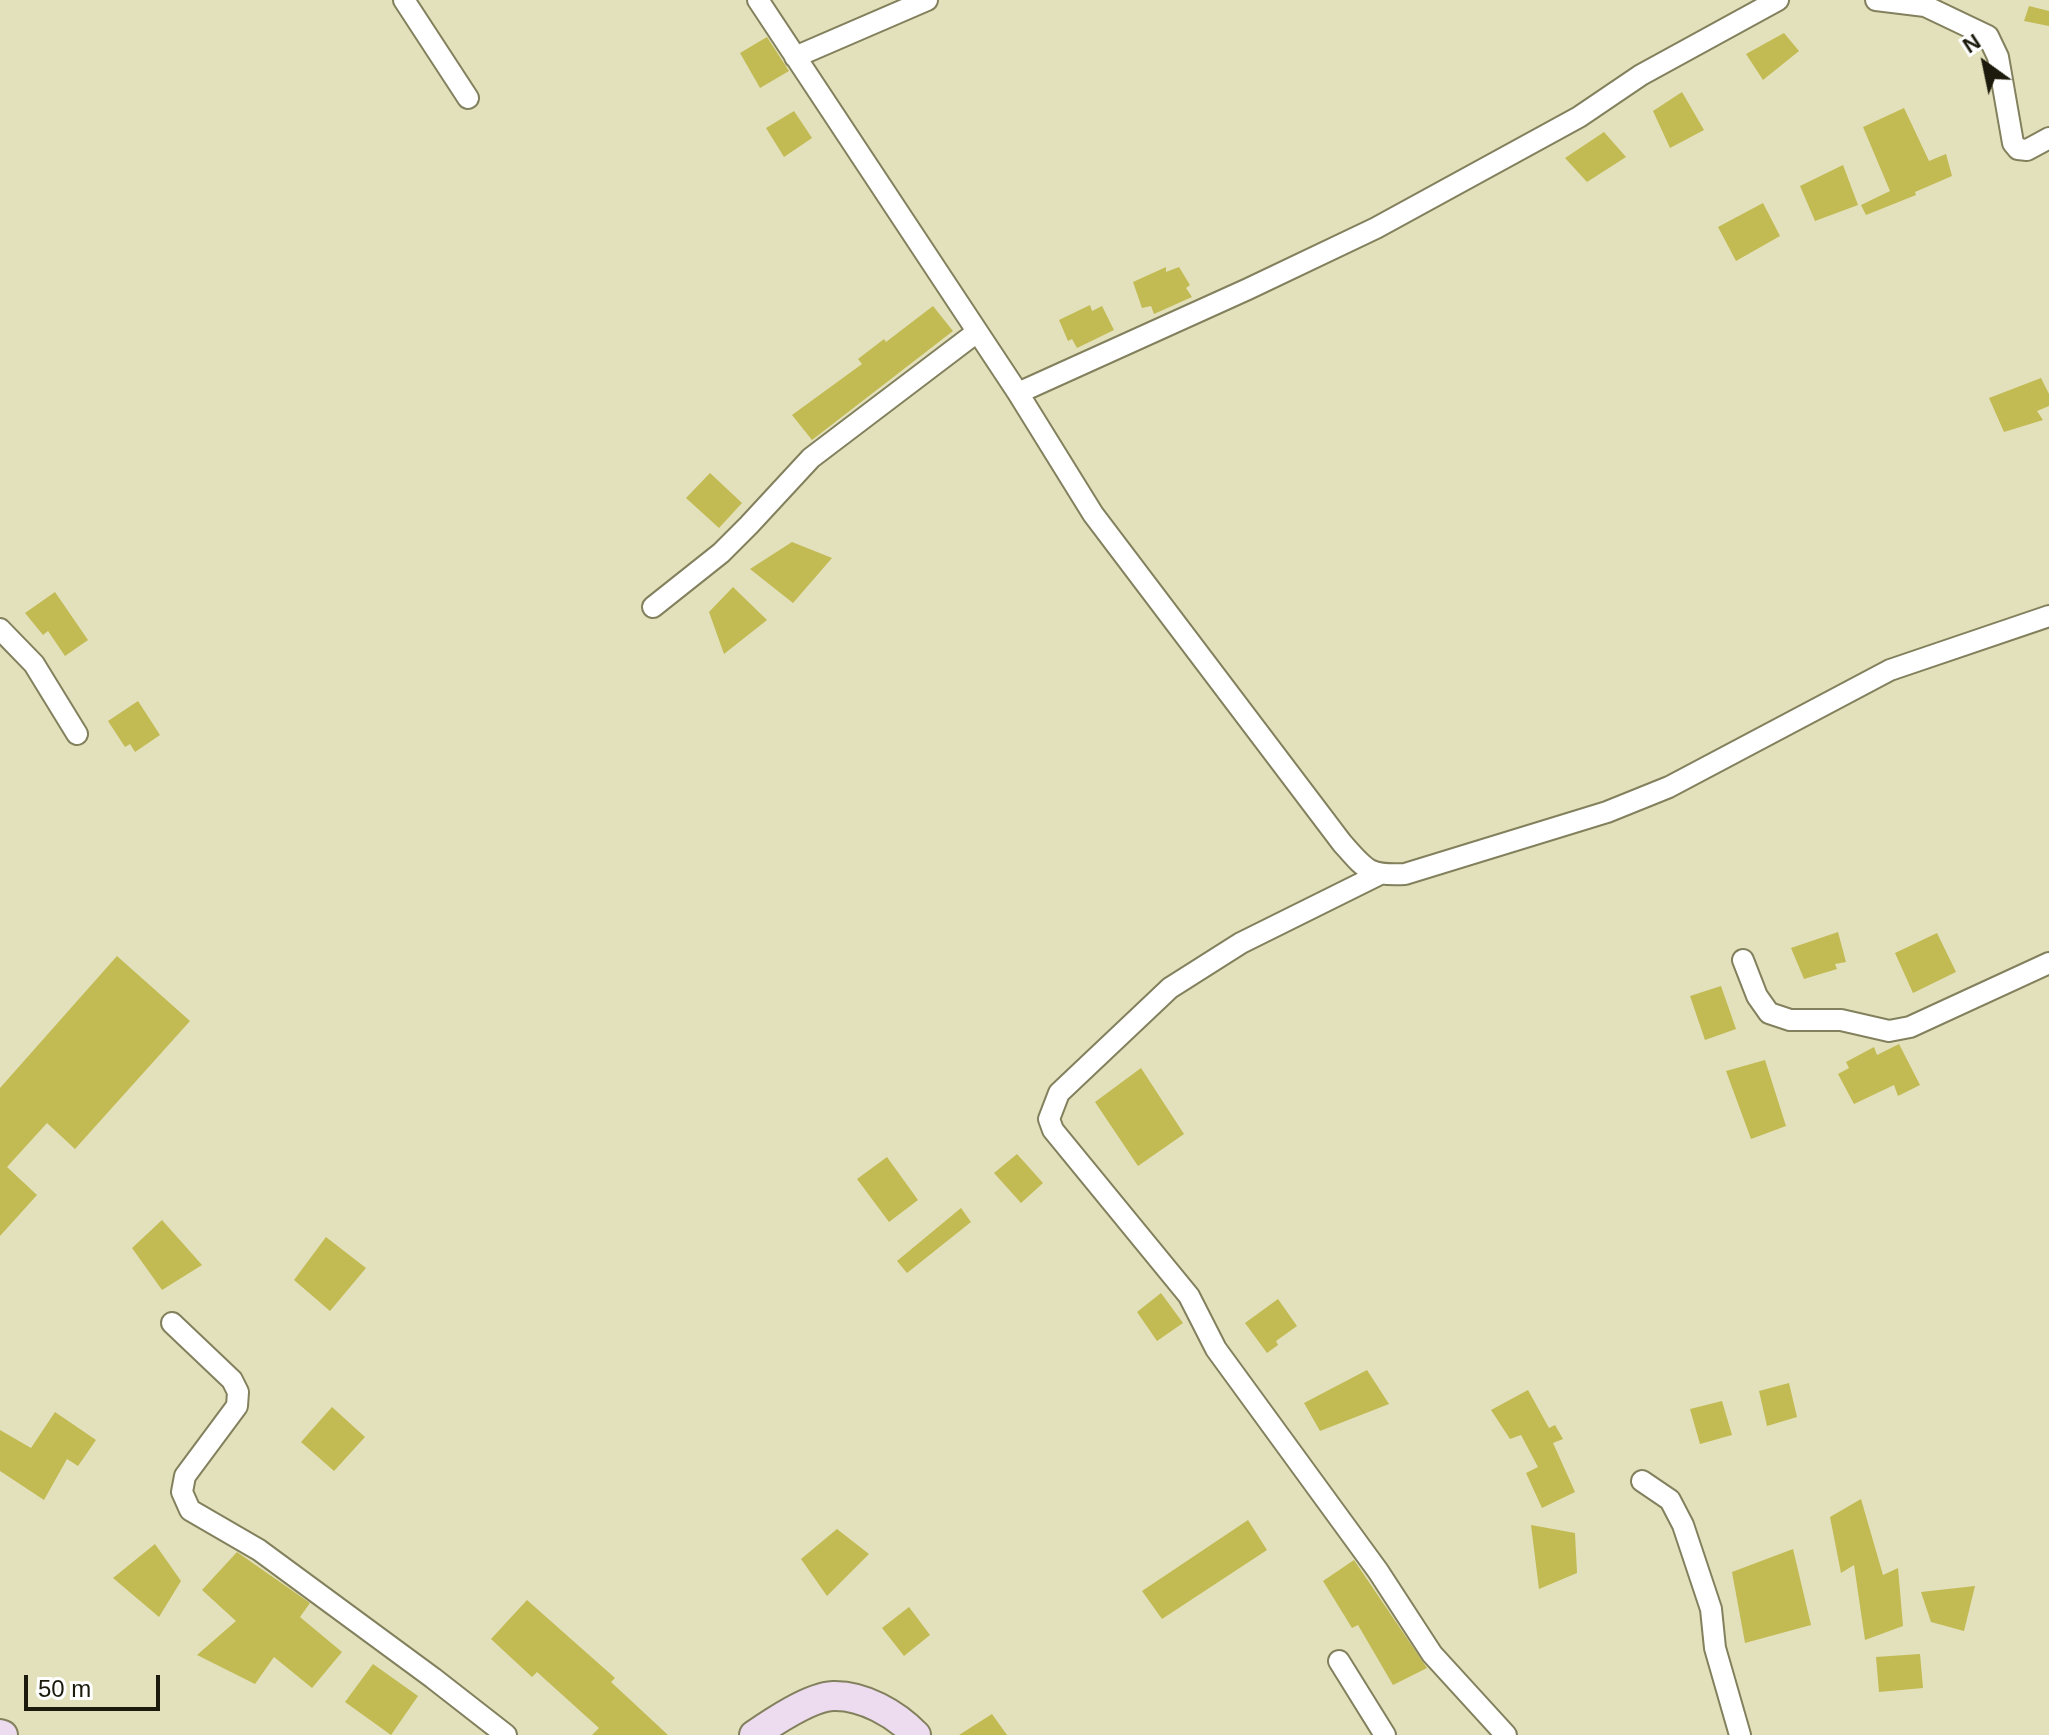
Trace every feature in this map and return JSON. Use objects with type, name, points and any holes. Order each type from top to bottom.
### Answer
[{"type":"street","points":[[404,0],[468,98]]},
{"type":"street","points":[[758,0],[1018,393],[1093,514],[1328,826],[1364,867],[1378,875]]},
{"type":"street","points":[[795,57],[927,0]]},
{"type":"street","points":[[1018,393],[1376,228],[1579,117],[1641,75],[1778,0]]},
{"type":"street","points":[[1876,0],[1925,6],[1988,36],[1998,57],[2013,143],[2018,149],[2027,150],[2049,138]]},
{"type":"street","points":[[653,607],[730,544],[811,458],[977,332]]},
{"type":"street","points":[[1506,1735],[1432,1654],[1378,1571],[1216,1349],[1189,1296],[1053,1130],[1049,1119],[1059,1093],[1170,988],[1241,943],[1378,875],[1405,874],[1607,812],[1669,787],[1890,670],[2049,616]]},
{"type":"street","points":[[0,629],[34,664],[77,734]]},
{"type":"street","points":[[1743,960],[1757,996],[1769,1013],[1790,1020],[1841,1020],[1889,1031],[1910,1027],[2049,963]]},
{"type":"street","points":[[172,1323],[232,1380],[238,1392],[237,1406],[185,1476],[182,1492],[190,1510],[259,1550],[506,1735]]},
{"type":"street","points":[[1642,1481],[1670,1500],[1683,1525],[1711,1609],[1715,1648],[1740,1735]]},
{"type":"street","points":[[1339,1661],[1385,1735]]},
{"type":"street","points":[[754,1735],[790,1711],[832,1696],[873,1704],[902,1721],[916,1735]]},
{"type":"building","points":[[2029,6],[2049,11],[2049,26],[2024,21]]},
{"type":"building","points":[[1784,33],[1799,51],[1763,80],[1746,54]]},
{"type":"building","points":[[767,37],[789,71],[760,88],[740,53]]},
{"type":"building","points":[[1682,92],[1704,130],[1670,148],[1653,111]]},
{"type":"building","points":[[1904,108],[1929,161],[1946,154],[1952,176],[1915,192],[1916,195],[1866,215],[1861,205],[1890,191],[1863,127]]},
{"type":"building","points":[[794,111],[812,138],[784,157],[766,128]]},
{"type":"building","points":[[1604,132],[1626,157],[1587,182],[1565,158]]},
{"type":"building","points":[[1843,165],[1858,205],[1815,221],[1800,186]]},
{"type":"building","points":[[1763,203],[1780,236],[1736,261],[1718,227]]},
{"type":"building","points":[[1166,267],[1166,272],[1179,267],[1190,285],[1186,288],[1192,297],[1154,314],[1151,306],[1142,308],[1133,282]]},
{"type":"building","points":[[1090,305],[1092,311],[1102,306],[1114,330],[1077,348],[1072,339],[1068,341],[1059,320]]},
{"type":"building","points":[[933,306],[953,331],[812,440],[792,415],[862,364],[858,359]]},
{"type":"building","points":[[2041,378],[2049,394],[2049,406],[2037,411],[2043,420],[2004,432],[1989,398]]},
{"type":"building","points":[[710,473],[742,503],[719,528],[686,498]]},
{"type":"building","points":[[792,542],[832,558],[793,603],[750,569]]},
{"type":"building","points":[[733,587],[767,620],[724,654],[709,612]]},
{"type":"building","points":[[55,592],[88,640],[65,656],[48,631],[43,635],[25,613]]},
{"type":"building","points":[[138,701],[160,735],[135,752],[130,744],[125,747],[108,721]]},
{"type":"building","points":[[1838,932],[1846,962],[1835,964],[1837,969],[1804,979],[1791,948]]},
{"type":"building","points":[[1937,933],[1956,972],[1913,993],[1895,953]]},
{"type":"building","points":[[117,956],[190,1021],[75,1149],[47,1123],[7,1167],[37,1195],[0,1236],[0,1088]]},
{"type":"building","points":[[1721,986],[1736,1029],[1705,1040],[1690,996]]},
{"type":"building","points":[[1899,1044],[1920,1085],[1898,1096],[1894,1085],[1854,1104],[1838,1074],[1849,1068],[1846,1062],[1874,1047],[1877,1055]]},
{"type":"building","points":[[1765,1060],[1786,1126],[1751,1139],[1726,1071]]},
{"type":"building","points":[[1141,1068],[1184,1134],[1138,1166],[1095,1102]]},
{"type":"building","points":[[1017,1154],[1043,1183],[1021,1203],[994,1173]]},
{"type":"building","points":[[887,1157],[918,1200],[889,1222],[857,1179]]},
{"type":"building","points":[[961,1208],[971,1222],[907,1273],[897,1261]]},
{"type":"building","points":[[162,1220],[202,1265],[162,1290],[132,1248]]},
{"type":"building","points":[[326,1237],[366,1268],[330,1311],[294,1280]]},
{"type":"building","points":[[1161,1293],[1183,1323],[1157,1341],[1137,1312]]},
{"type":"building","points":[[1278,1299],[1297,1326],[1276,1341],[1278,1345],[1267,1353],[1245,1323]]},
{"type":"building","points":[[1367,1370],[1389,1404],[1320,1431],[1304,1403]]},
{"type":"building","points":[[1789,1383],[1797,1417],[1767,1426],[1759,1391]]},
{"type":"building","points":[[1528,1390],[1549,1428],[1555,1425],[1563,1439],[1553,1443],[1575,1492],[1542,1508],[1526,1473],[1538,1467],[1521,1435],[1510,1439],[1491,1410]]},
{"type":"building","points":[[1722,1401],[1732,1435],[1700,1444],[1690,1409]]},
{"type":"building","points":[[332,1407],[365,1437],[334,1471],[301,1442]]},
{"type":"building","points":[[55,1412],[96,1440],[78,1466],[67,1459],[44,1500],[0,1471],[0,1430],[31,1448]]},
{"type":"building","points":[[1861,1499],[1883,1575],[1898,1568],[1903,1626],[1865,1640],[1854,1565],[1841,1573],[1830,1517]]},
{"type":"building","points":[[1248,1520],[1267,1550],[1162,1619],[1142,1591]]},
{"type":"building","points":[[1531,1525],[1575,1533],[1577,1573],[1539,1589]]},
{"type":"building","points":[[837,1529],[869,1554],[827,1596],[801,1559]]},
{"type":"building","points":[[155,1544],[181,1581],[159,1617],[113,1578]]},
{"type":"building","points":[[1793,1549],[1811,1625],[1745,1643],[1732,1572]]},
{"type":"building","points":[[237,1552],[310,1603],[300,1617],[342,1652],[312,1688],[274,1657],[255,1684],[197,1655],[236,1621],[202,1590]]},
{"type":"building","points":[[1354,1560],[1427,1668],[1393,1685],[1358,1625],[1352,1628],[1323,1581]]},
{"type":"building","points":[[1975,1586],[1964,1631],[1931,1622],[1921,1592]]},
{"type":"building","points":[[527,1600],[615,1678],[611,1682],[668,1735],[592,1735],[599,1728],[537,1672],[532,1677],[491,1639]]},
{"type":"building","points":[[909,1607],[930,1635],[904,1656],[882,1628]]},
{"type":"building","points":[[1920,1654],[1923,1688],[1879,1692],[1876,1657]]},
{"type":"building","points":[[373,1664],[418,1696],[391,1735],[345,1702]]},
{"type":"building","points":[[992,1714],[1007,1735],[959,1735]]}]
